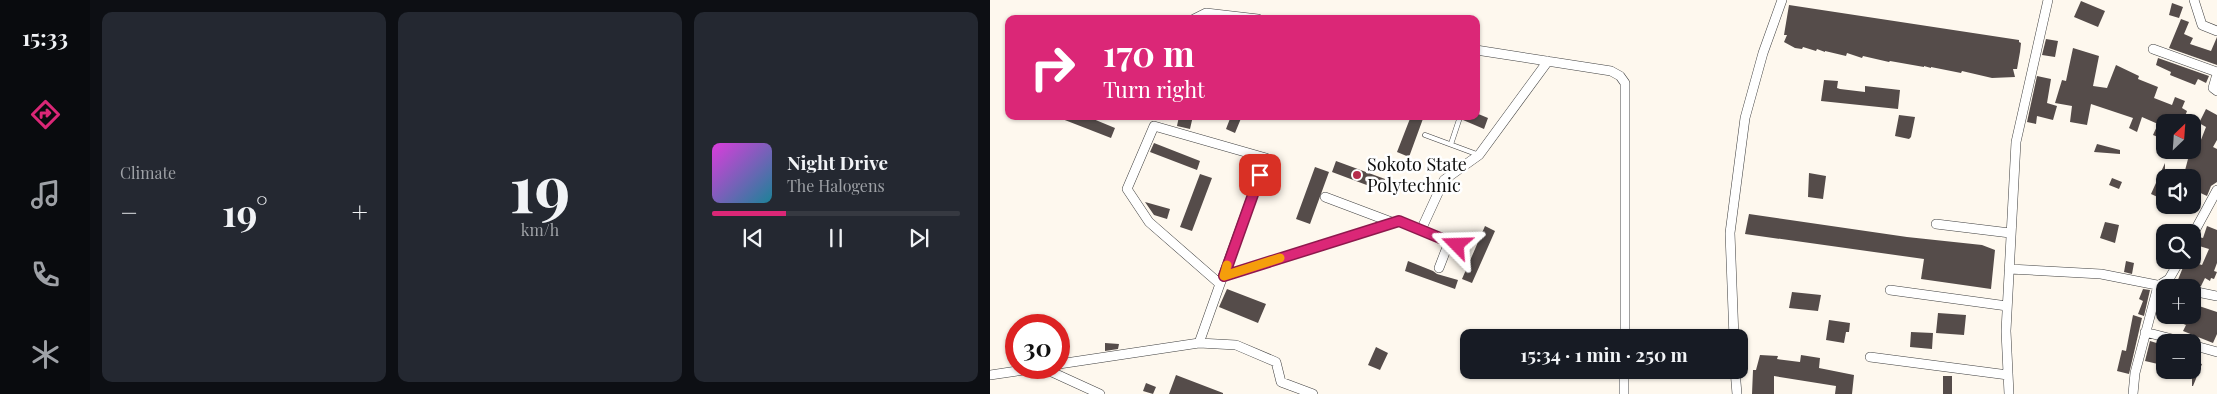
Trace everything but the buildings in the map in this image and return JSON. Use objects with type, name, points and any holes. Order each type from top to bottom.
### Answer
[{"type":"street","points":[[1734,329],[1730,234],[1745,118],[1763,53],[1782,0]]},
{"type":"street","points":[[2009,394],[2007,306],[2016,142],[2048,0]]},
{"type":"street","points":[[2194,0],[2202,25],[2217,31]]},
{"type":"street","points":[[1202,15],[1206,13],[1223,15]]},
{"type":"street","points":[[2153,49],[2217,73],[2213,88],[2217,91]]},
{"type":"street","points":[[1480,51],[1611,71],[1620,76],[1626,87],[1625,329]]},
{"type":"street","points":[[1421,230],[1444,180],[1478,155],[1548,61]]},
{"type":"street","points":[[1199,343],[1222,280],[1266,158],[1154,126],[1127,189],[1149,222],[1222,280]]},
{"type":"street","points":[[2199,224],[2217,190]]},
{"type":"street","points":[[1325,197],[1394,223]]},
{"type":"street","points":[[1222,280],[1399,221],[1453,244],[1439,268]]},
{"type":"street","points":[[1936,224],[2010,233]]},
{"type":"street","points":[[2009,269],[2101,274],[2156,286]]},
{"type":"street","points":[[1890,290],[2007,306]]},
{"type":"street","points":[[2133,394],[2135,373],[2156,293]]},
{"type":"street","points":[[2201,293],[2217,296]]},
{"type":"street","points":[[2145,332],[2156,335]]},
{"type":"street","points":[[1070,362],[1199,343],[1236,345],[1276,362],[1281,382],[1313,394]]},
{"type":"street","points":[[2201,348],[2217,352]]},
{"type":"street","points":[[1870,357],[2008,375]]},
{"type":"street","points":[[990,375],[1005,373]]},
{"type":"street","points":[[1067,379],[1100,394]]},
{"type":"street","points":[[1624,379],[1624,394]]},
{"type":"street","points":[[1736,379],[1737,394]]},
{"type":"lane","points":[[1451,144],[1459,120]]},
{"type":"lane","points":[[1425,135],[1478,155]]},
{"type":"slow traffic","points":[[1227,265],[1224,276],[1280,258]]},
{"type":"place","name":"Sokoto State Polytechnic","points":[[1357,175]]},
{"type":"route","points":[[1260,175],[1224,276],[1399,221],[1457,245]]}]
